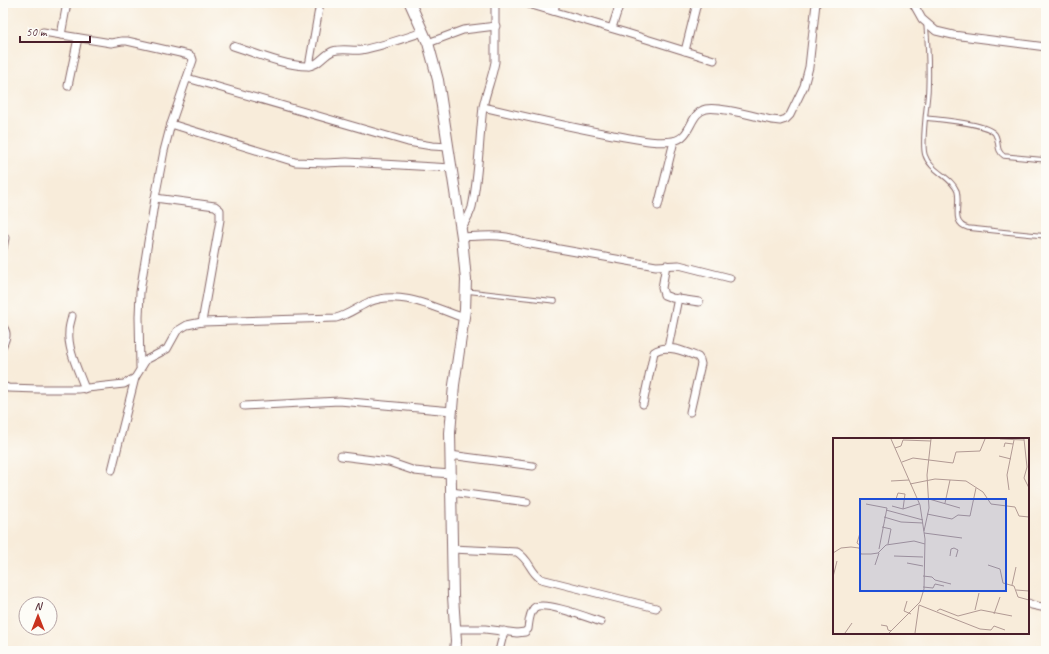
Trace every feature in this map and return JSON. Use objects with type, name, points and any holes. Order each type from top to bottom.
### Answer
[{"type":"main road","points":[[410,3],[428,43],[438,80],[452,168],[466,280],[464,318],[454,385],[450,455],[456,642],[455,651]]},
{"type":"street","points":[[61,35],[67,3]]},
{"type":"street","points":[[309,66],[320,3]]},
{"type":"street","points":[[495,3],[495,62],[485,94],[472,202],[468,218],[461,233],[515,238],[525,243],[656,266],[678,265],[730,278]]},
{"type":"street","points":[[525,3],[714,60]]},
{"type":"street","points":[[554,11],[556,3]]},
{"type":"street","points":[[612,28],[620,3]]},
{"type":"street","points":[[685,51],[697,3]]},
{"type":"street","points":[[483,107],[596,132],[658,142],[680,139],[686,134],[693,119],[698,113],[705,109],[716,108],[780,121],[786,119],[794,108],[804,86],[809,67],[816,3]]},
{"type":"street","points":[[913,3],[926,24],[936,31],[1046,47]]},
{"type":"street","points":[[428,43],[463,30],[496,26]]},
{"type":"street","points":[[43,32],[111,43],[122,41],[189,55],[193,60],[171,124],[155,198],[140,292],[140,367]]},
{"type":"street","points":[[233,46],[288,63],[309,66],[315,65],[332,52],[338,50],[370,48],[392,43],[423,32]]},
{"type":"street","points":[[68,86],[78,38]]},
{"type":"street","points":[[187,78],[408,142],[449,147]]},
{"type":"street","points":[[171,124],[295,162],[347,162],[452,168]]},
{"type":"street","points":[[658,206],[674,141]]},
{"type":"street","points":[[155,198],[214,206],[220,210],[220,220],[202,322]]},
{"type":"street","points":[[3,248],[5,238]]},
{"type":"street","points":[[666,265],[662,283],[662,292],[667,296],[699,302]]},
{"type":"street","points":[[112,470],[135,378],[140,367],[146,360],[167,349],[176,331],[187,324],[202,322],[336,318],[369,302],[381,298],[412,300],[464,318]]},
{"type":"street","points":[[668,348],[678,298]]},
{"type":"street","points":[[72,316],[69,338],[74,358],[85,389]]},
{"type":"street","points":[[3,328],[6,331],[6,336],[3,344]]},
{"type":"street","points":[[643,404],[652,355],[657,350],[668,348],[694,356],[700,360],[701,364],[690,412]]},
{"type":"street","points":[[3,386],[8,388],[85,389],[124,384],[135,378]]},
{"type":"street","points":[[244,406],[339,401],[452,411]]},
{"type":"street","points":[[450,455],[533,466]]},
{"type":"street","points":[[341,456],[388,462],[415,471],[451,474]]},
{"type":"street","points":[[451,492],[527,502]]},
{"type":"street","points":[[452,549],[517,552],[526,558],[534,573],[541,579],[656,608]]},
{"type":"street","points":[[1029,604],[1046,608]]},
{"type":"street","points":[[455,629],[466,628],[517,633],[525,632],[528,629],[532,612],[539,605],[550,606],[601,622]]},
{"type":"street","points":[[499,651],[504,631]]},
{"type":"lane","points":[[926,24],[928,66],[924,142],[925,155],[933,167],[955,188],[958,197],[957,215],[959,222],[968,228],[1046,236]]},
{"type":"lane","points":[[926,118],[972,125],[990,130],[997,138],[999,151],[1007,157],[1046,160]]},
{"type":"lane","points":[[465,291],[555,301]]}]
